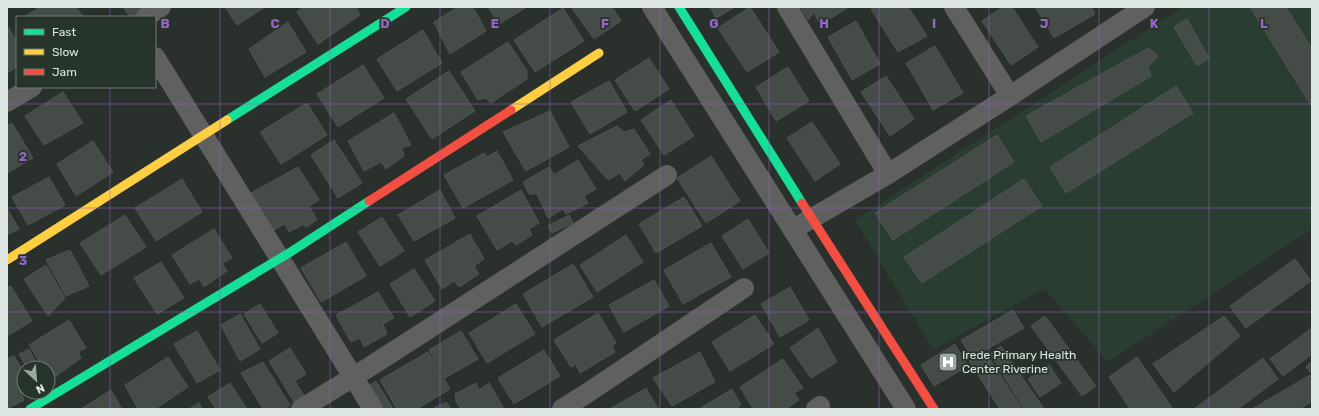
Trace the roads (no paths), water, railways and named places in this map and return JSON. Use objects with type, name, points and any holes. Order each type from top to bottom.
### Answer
[{"type":"street","points":[[148,16],[161,7]]},
{"type":"street","points":[[7,260],[406,7]]},
{"type":"street","points":[[652,7],[906,409]]},
{"type":"street","points":[[678,7],[934,409]]},
{"type":"street","points":[[787,7],[888,174]]},
{"type":"street","points":[[954,7],[1010,96]]},
{"type":"street","points":[[793,230],[888,174],[1010,96],[1122,13],[1145,7]]},
{"type":"street","points":[[30,409],[280,258],[599,53]]},
{"type":"street","points":[[156,59],[374,409]]},
{"type":"street","points":[[710,98],[729,86]]},
{"type":"street","points":[[7,102],[30,88]]},
{"type":"street","points":[[301,409],[354,377],[666,175]]},
{"type":"street","points":[[562,409],[744,288]]},
{"type":"place","name":"Irede Primary Health Center Riverine","points":[[948,362]]}]
